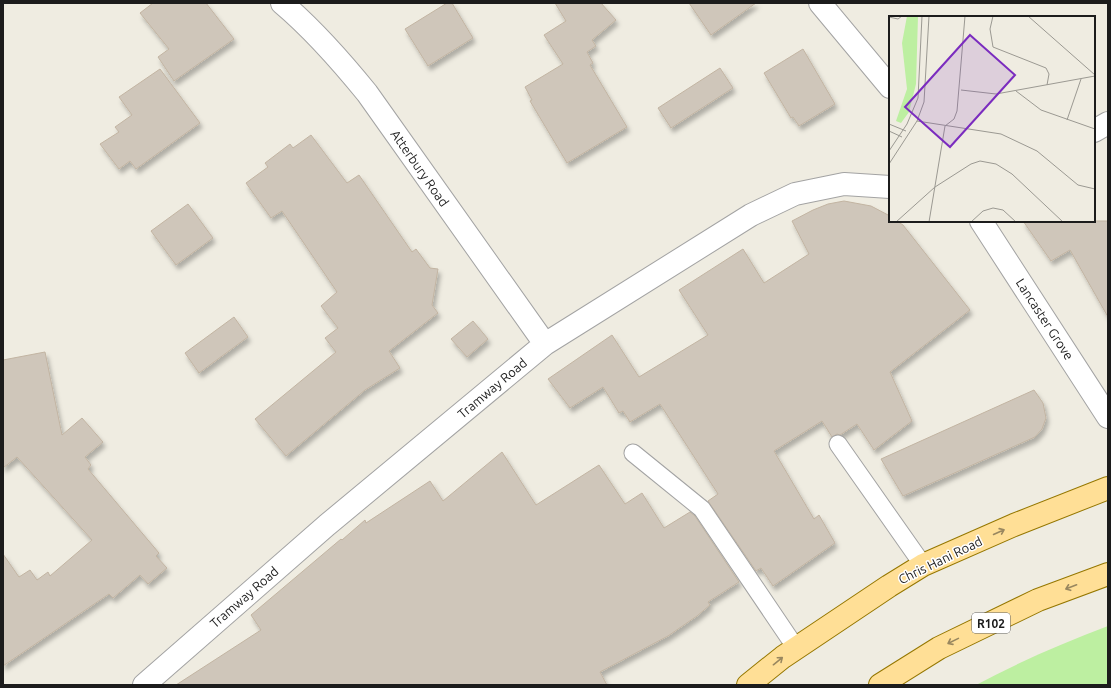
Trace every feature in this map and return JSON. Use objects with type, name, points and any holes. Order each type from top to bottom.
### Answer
[{"type":"main road","name":"Chris Hani Road","points":[[748,685],[796,648],[888,586],[923,565],[1014,525],[1108,488]]},
{"type":"main road","name":"R102","points":[[880,685],[939,648],[1017,610],[1038,600],[1108,574]]},
{"type":"street","name":"Atterbury Road","points":[[282,3],[337,56],[367,93],[545,344]]},
{"type":"street","points":[[820,3],[889,86]]},
{"type":"street","points":[[1095,130],[1108,123]]},
{"type":"street","name":"Tramway Road","points":[[144,685],[327,525],[545,344],[751,215],[795,194],[844,184],[889,187]]},
{"type":"street","name":"Lancaster Grove","points":[[982,222],[1108,417]]},
{"type":"lane","points":[[838,444],[923,565]]},
{"type":"lane","points":[[633,453],[702,509],[796,648]]},
{"type":"green space","points":[[1108,626],[1108,685],[976,685],[1041,653]]},
{"type":"building","points":[[153,3],[206,3],[234,39],[174,81],[158,57],[169,49],[140,13]]},
{"type":"building","points":[[447,3],[452,3],[473,38],[428,66],[405,29]]},
{"type":"building","points":[[555,3],[601,3],[616,20],[592,40],[596,46],[587,52],[593,63],[590,65],[627,127],[567,163],[530,101],[532,100],[525,87],[563,64],[544,35],[566,21]]},
{"type":"building","points":[[689,3],[756,3],[711,35]]},
{"type":"building","points":[[803,49],[835,104],[799,126],[793,117],[791,118],[764,73]]},
{"type":"building","points":[[720,68],[733,88],[671,128],[658,108]]},
{"type":"building","points":[[160,69],[200,123],[136,169],[130,161],[119,169],[100,144],[119,132],[115,127],[132,115],[119,97]]},
{"type":"building","points":[[311,135],[347,183],[359,175],[412,252],[416,249],[430,268],[438,269],[432,305],[438,313],[389,351],[400,368],[365,390],[286,456],[255,419],[336,352],[325,338],[338,328],[321,306],[337,292],[282,211],[271,218],[246,183],[268,167],[265,163],[290,144],[293,148]]},
{"type":"building","points":[[844,201],[871,206],[889,215],[889,222],[898,222],[903,225],[970,310],[890,372],[912,421],[874,450],[857,424],[840,435],[837,434],[832,437],[822,421],[774,451],[814,519],[819,515],[835,543],[773,586],[761,568],[756,571],[708,501],[718,494],[660,404],[630,422],[623,411],[619,413],[603,387],[570,408],[548,379],[612,335],[639,377],[708,335],[679,290],[743,249],[764,283],[809,254],[792,221],[828,204]]},
{"type":"building","points":[[188,204],[213,238],[176,265],[151,231]]},
{"type":"building","points":[[1108,221],[1108,317],[1070,250],[1051,261],[1024,222]]},
{"type":"building","points":[[234,317],[248,337],[199,373],[185,353]]},
{"type":"building","points":[[473,321],[488,339],[467,357],[451,339]]},
{"type":"building","points":[[45,352],[62,435],[82,418],[103,442],[85,457],[91,465],[88,469],[159,553],[156,556],[167,568],[148,584],[140,575],[113,598],[109,594],[3,666],[3,554],[19,577],[30,570],[37,580],[48,572],[50,576],[92,540],[17,457],[3,468],[3,360]]},
{"type":"building","points":[[1034,390],[1043,403],[1046,418],[1042,429],[1035,437],[903,496],[881,459]]},
{"type":"building","points":[[502,452],[536,505],[599,465],[625,504],[642,493],[664,528],[690,512],[695,516],[739,582],[708,602],[710,605],[668,636],[600,672],[607,685],[176,685],[261,630],[251,615],[365,520],[366,523],[430,481],[443,501]]}]
